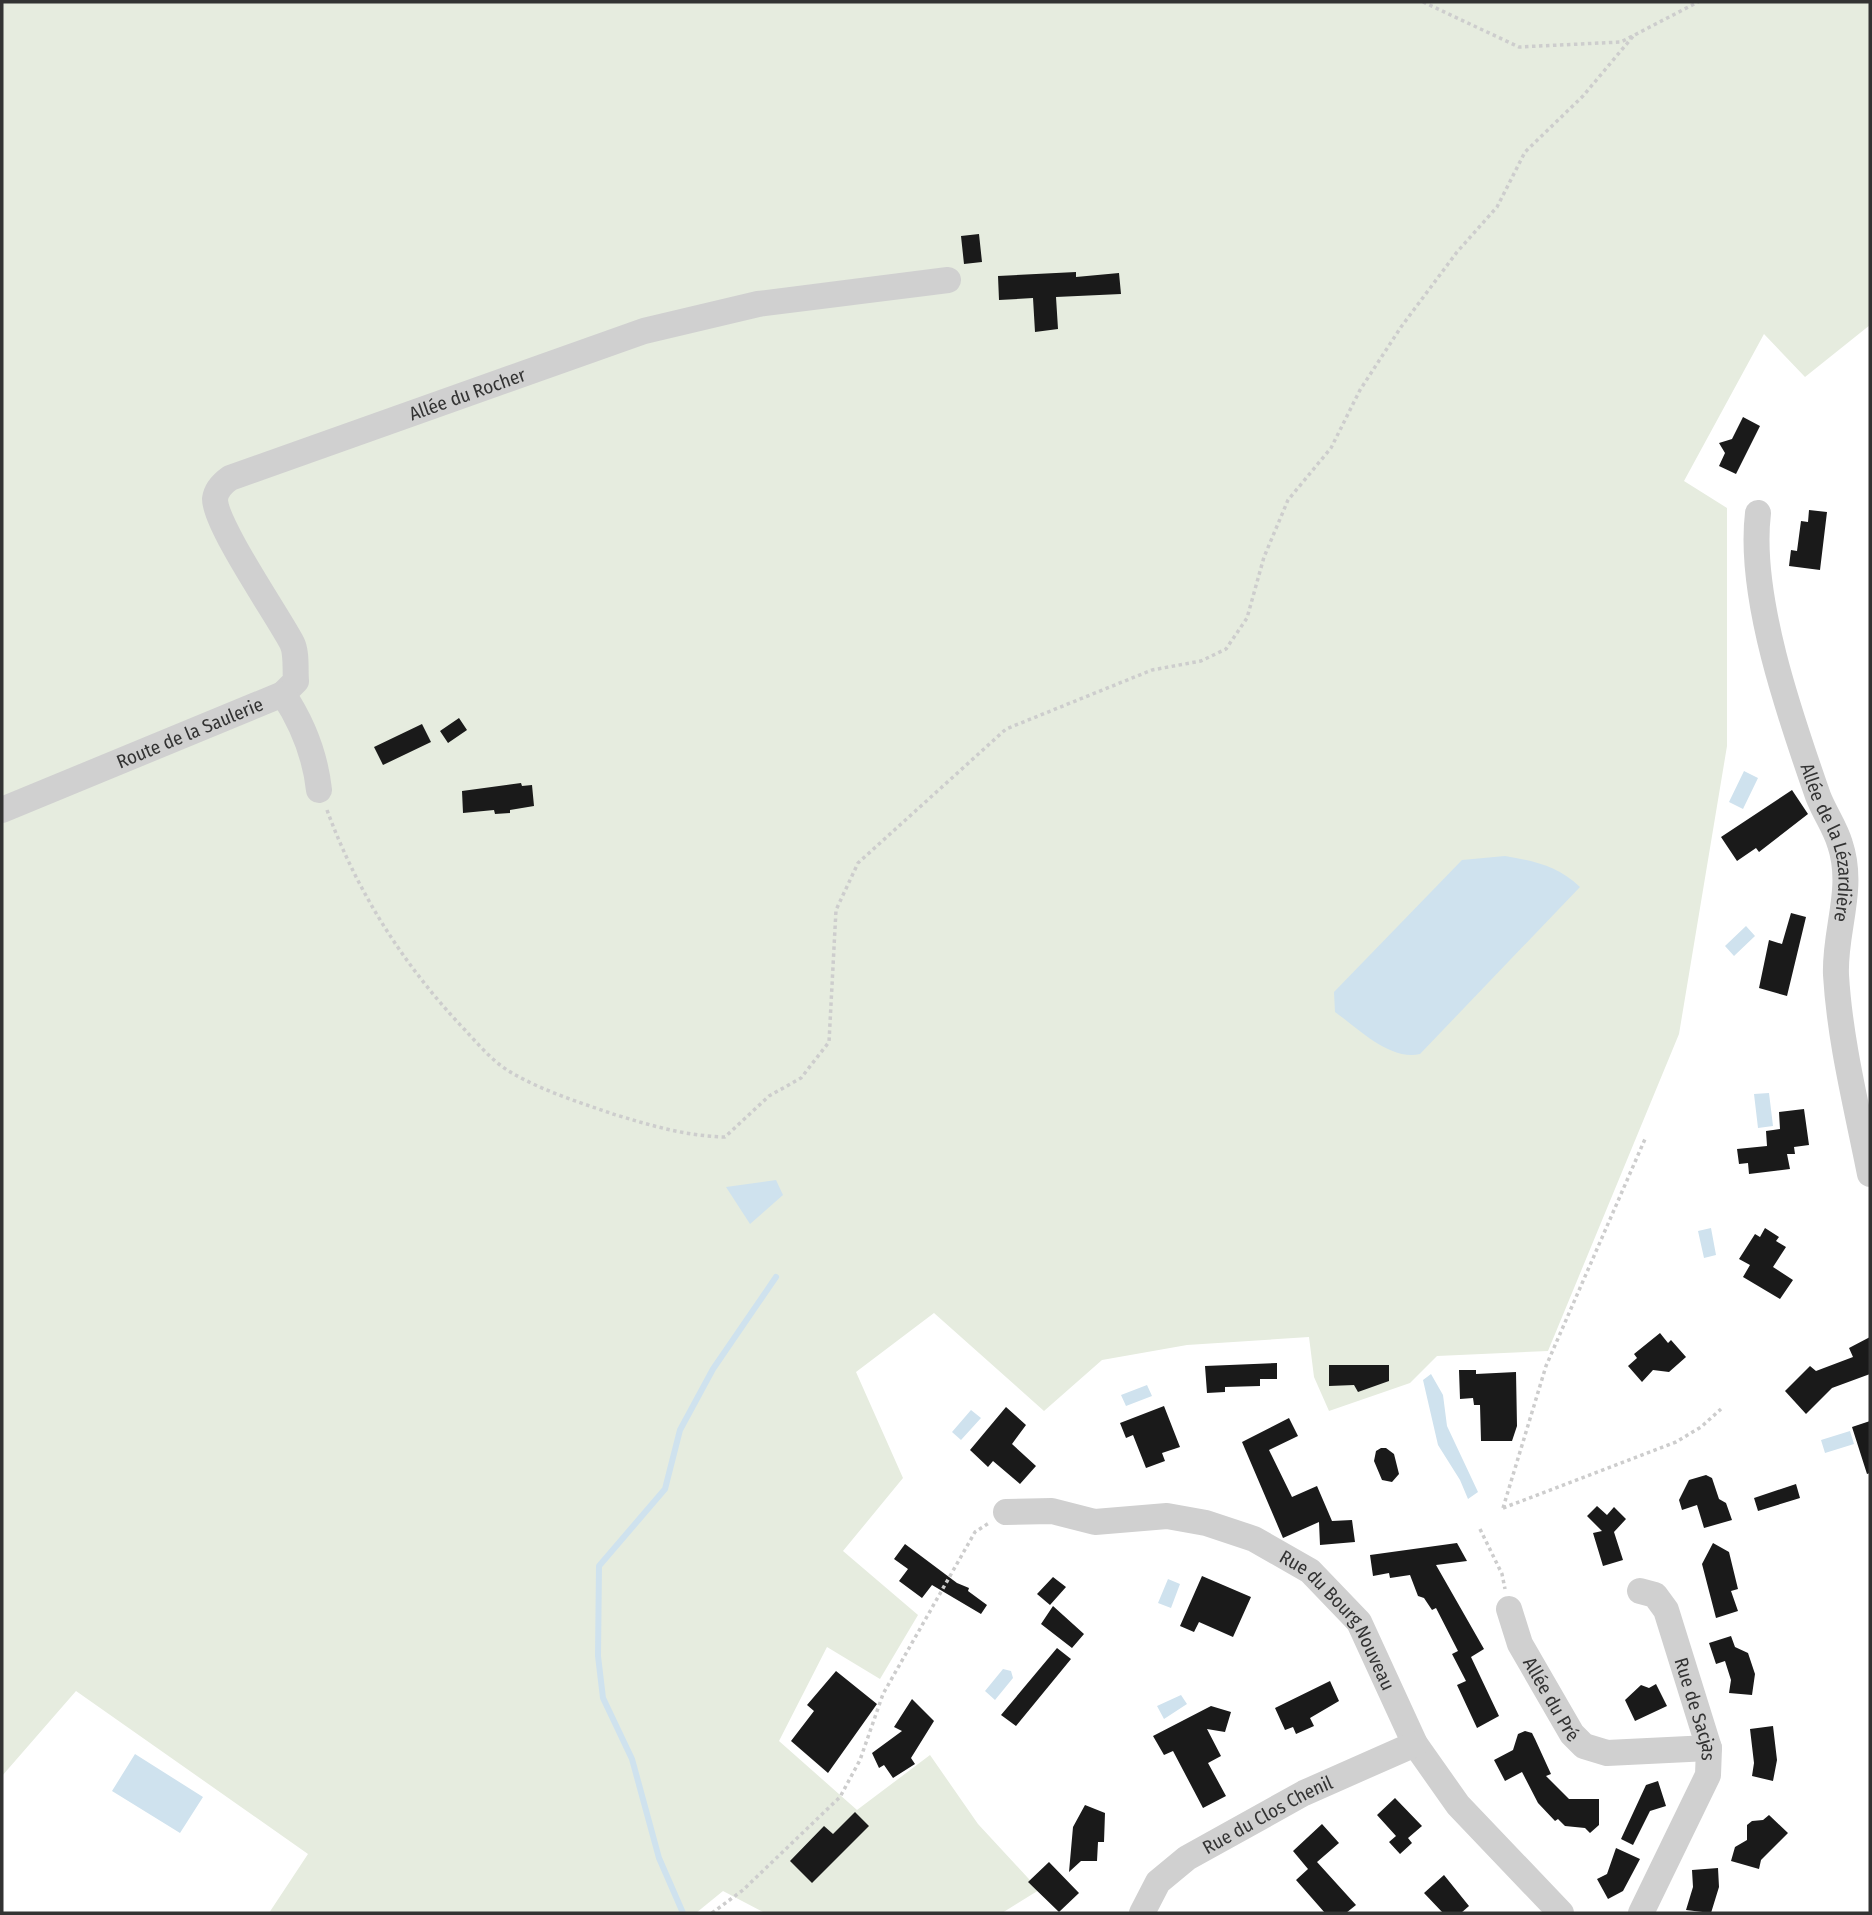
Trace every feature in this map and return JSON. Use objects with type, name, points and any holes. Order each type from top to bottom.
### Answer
[{"type":"street","name":"Allée du Rocher","points":[[283,694],[296,681],[293,646],[264,599],[222,519],[215,500],[220,486],[230,478],[644,331],[758,304],[948,280]]},
{"type":"street","name":"Allée de la Lézardière","points":[[1758,513],[1754,540],[1757,572],[1773,650],[1819,798],[1841,845],[1847,893],[1836,972],[1844,1040],[1870,1174]]},
{"type":"street","name":"Route de la Saulerie","points":[[2,810],[283,694],[301,721],[315,762],[319,790]]},
{"type":"street","name":"Rue du Bourg Nouveau","points":[[1006,1512],[1052,1511],[1095,1522],[1167,1516],[1206,1523],[1254,1539],[1310,1571],[1359,1622],[1415,1744],[1458,1805],[1561,1913]]},
{"type":"street","name":"Rue de Sacjas","points":[[1640,1591],[1655,1595],[1666,1610],[1709,1748],[1708,1775],[1642,1913]]},
{"type":"street","name":"Allée du Pré","points":[[1509,1608],[1520,1644],[1572,1734],[1584,1746],[1607,1753],[1709,1748]]},
{"type":"street","name":"Rue du Clos Chenil","points":[[1142,1913],[1158,1882],[1187,1858],[1326,1782],[1415,1744]]},
{"type":"path","points":[[1423,2],[1519,47],[1621,42],[1698,2]]},
{"type":"path","points":[[319,790],[341,849],[395,946],[428,991],[510,1073],[586,1105],[643,1123],[690,1136],[725,1137],[769,1096],[801,1078],[829,1042],[836,910],[858,863],[1006,729],[1152,670],[1201,661],[1226,649],[1247,618],[1265,557],[1288,500],[1331,448],[1360,390],[1401,327],[1457,252],[1497,207],[1525,152],[1583,96],[1635,34]]},
{"type":"path","points":[[1646,1139],[1546,1366],[1503,1508],[1676,1442],[1701,1427],[1721,1409]]},
{"type":"path","points":[[712,1913],[743,1890],[840,1797],[860,1760],[883,1695],[975,1532],[1006,1512]]},
{"type":"path","points":[[1480,1529],[1502,1574],[1509,1608]]},
{"type":"shaded area","points":[[2,2],[1870,2],[1870,325],[1805,377],[1764,334],[1684,481],[1727,508],[1727,746],[1679,1034],[1548,1351],[1437,1356],[1410,1383],[1329,1411],[1314,1377],[1309,1337],[1187,1345],[1102,1360],[1044,1411],[934,1313],[856,1372],[903,1478],[843,1551],[918,1615],[880,1679],[827,1647],[779,1741],[857,1810],[930,1755],[978,1824],[1039,1890],[1002,1913],[765,1913],[723,1891],[696,1913],[269,1913],[308,1854],[76,1691],[2,1776]]},
{"type":"water","points":[[1744,771],[1758,778],[1743,809],[1729,802]]},
{"type":"water","points":[[1505,856],[1545,865],[1580,887],[1420,1054],[1397,1053],[1386,1048],[1335,1012],[1334,992],[1462,860]]},
{"type":"water","points":[[1746,926],[1755,936],[1734,956],[1725,946]]},
{"type":"water","points":[[1769,1093],[1773,1126],[1758,1128],[1754,1094]]},
{"type":"water","points":[[776,1180],[783,1195],[750,1224],[726,1187]]},
{"type":"water","points":[[1711,1228],[1716,1255],[1704,1258],[1698,1231]]},
{"type":"water","points":[[1431,1374],[1443,1395],[1447,1426],[1478,1492],[1468,1499],[1460,1480],[1438,1445],[1423,1380]]},
{"type":"water","points":[[1147,1385],[1152,1396],[1126,1406],[1121,1395]]},
{"type":"water","points":[[971,1410],[981,1418],[961,1440],[952,1432]]},
{"type":"water","points":[[1850,1431],[1854,1444],[1825,1453],[1821,1440]]},
{"type":"water","points":[[1168,1579],[1180,1584],[1171,1608],[1158,1603]]},
{"type":"water","points":[[1003,1669],[1011,1671],[1013,1678],[995,1700],[985,1691]]},
{"type":"water","points":[[1181,1695],[1187,1704],[1164,1719],[1157,1706]]},
{"type":"water","points":[[135,1754],[203,1797],[180,1833],[112,1791]]},
{"type":"building","points":[[979,234],[982,262],[964,264],[961,236]]},
{"type":"building","points":[[1076,272],[1076,277],[1119,273],[1121,294],[1056,297],[1058,329],[1035,332],[1033,298],[999,300],[998,276]]},
{"type":"building","points":[[1743,417],[1760,426],[1736,474],[1719,466],[1725,453],[1719,443],[1732,439]]},
{"type":"building","points":[[1809,510],[1827,512],[1820,570],[1789,566],[1791,550],[1797,551],[1801,521],[1808,522]]},
{"type":"building","points":[[459,718],[467,730],[448,743],[440,731]]},
{"type":"building","points":[[422,724],[431,742],[383,765],[374,747]]},
{"type":"building","points":[[521,783],[522,786],[532,785],[534,806],[510,810],[510,813],[495,814],[494,810],[463,813],[462,791]]},
{"type":"building","points":[[1792,790],[1808,814],[1759,852],[1756,848],[1737,861],[1721,837]]},
{"type":"building","points":[[1791,913],[1806,917],[1787,996],[1759,988],[1769,940],[1782,944]]},
{"type":"building","points":[[1804,1109],[1809,1145],[1794,1147],[1795,1154],[1787,1154],[1790,1169],[1749,1174],[1748,1163],[1739,1164],[1737,1149],[1767,1146],[1766,1131],[1780,1129],[1779,1112]]},
{"type":"building","points":[[1765,1228],[1779,1237],[1776,1241],[1786,1247],[1773,1267],[1793,1280],[1780,1299],[1743,1277],[1750,1265],[1739,1259],[1755,1234],[1760,1237]]},
{"type":"building","points":[[1660,1333],[1668,1343],[1671,1340],[1686,1357],[1669,1372],[1653,1370],[1642,1382],[1628,1366],[1637,1358],[1634,1354]]},
{"type":"building","points":[[1870,1337],[1870,1374],[1832,1388],[1806,1414],[1785,1391],[1810,1366],[1816,1371],[1853,1357],[1849,1348]]},
{"type":"building","points":[[1277,1363],[1277,1379],[1260,1379],[1260,1386],[1225,1387],[1225,1392],[1207,1393],[1205,1366]]},
{"type":"building","points":[[1329,1365],[1389,1365],[1389,1381],[1358,1392],[1354,1385],[1329,1386]]},
{"type":"building","points":[[1459,1370],[1476,1370],[1476,1374],[1516,1372],[1517,1426],[1512,1441],[1481,1441],[1480,1405],[1474,1405],[1473,1398],[1460,1399]]},
{"type":"building","points":[[1164,1406],[1180,1447],[1162,1453],[1165,1461],[1146,1468],[1133,1435],[1126,1438],[1120,1423]]},
{"type":"building","points":[[1006,1407],[1026,1425],[1012,1444],[1036,1466],[1020,1484],[993,1461],[988,1467],[970,1450]]},
{"type":"building","points":[[1289,1418],[1298,1436],[1269,1450],[1292,1497],[1317,1486],[1332,1521],[1352,1520],[1355,1542],[1320,1545],[1319,1522],[1283,1538],[1242,1442]]},
{"type":"building","points":[[1870,1421],[1870,1473],[1867,1474],[1852,1427]]},
{"type":"building","points":[[1381,1448],[1394,1454],[1399,1474],[1392,1482],[1382,1480],[1374,1461],[1376,1451]]},
{"type":"building","points":[[1706,1475],[1712,1478],[1719,1499],[1726,1503],[1732,1520],[1704,1528],[1697,1505],[1682,1510],[1679,1500],[1689,1480]]},
{"type":"building","points":[[1796,1484],[1800,1498],[1758,1511],[1754,1498]]},
{"type":"building","points":[[1597,1506],[1607,1515],[1614,1507],[1626,1519],[1614,1532],[1623,1560],[1603,1566],[1593,1533],[1602,1531],[1587,1516]]},
{"type":"building","points":[[1457,1543],[1467,1561],[1436,1565],[1484,1649],[1471,1657],[1499,1716],[1477,1728],[1457,1685],[1466,1681],[1452,1654],[1458,1651],[1436,1608],[1432,1610],[1424,1598],[1418,1596],[1410,1575],[1390,1578],[1389,1573],[1373,1576],[1370,1555]]},
{"type":"building","points":[[1713,1543],[1729,1552],[1738,1589],[1731,1591],[1738,1611],[1716,1618],[1702,1564]]},
{"type":"building","points":[[905,1544],[957,1583],[969,1588],[968,1591],[987,1605],[981,1614],[932,1585],[922,1598],[899,1581],[908,1569],[894,1559]]},
{"type":"building","points":[[1202,1576],[1251,1597],[1233,1637],[1199,1622],[1194,1632],[1180,1626]]},
{"type":"building","points":[[1053,1577],[1066,1587],[1050,1605],[1037,1594]]},
{"type":"building","points":[[1053,1606],[1084,1634],[1072,1648],[1041,1624]]},
{"type":"building","points":[[1731,1636],[1735,1647],[1748,1653],[1755,1674],[1752,1695],[1729,1693],[1731,1680],[1725,1661],[1716,1664],[1709,1643]]},
{"type":"building","points":[[1057,1648],[1071,1659],[1016,1726],[1001,1715]]},
{"type":"building","points":[[836,1671],[877,1704],[828,1773],[791,1741],[814,1711],[807,1705]]},
{"type":"building","points":[[1330,1681],[1339,1701],[1310,1718],[1314,1726],[1296,1734],[1293,1727],[1285,1730],[1275,1708]]},
{"type":"building","points":[[1656,1684],[1667,1706],[1635,1721],[1625,1700],[1641,1685],[1649,1688]]},
{"type":"building","points":[[912,1699],[934,1721],[911,1758],[915,1764],[893,1778],[884,1765],[879,1768],[872,1753],[902,1731],[894,1727]]},
{"type":"building","points":[[1211,1706],[1231,1712],[1225,1732],[1207,1729],[1221,1756],[1208,1763],[1226,1796],[1203,1808],[1173,1751],[1164,1755],[1153,1736]]},
{"type":"building","points":[[1773,1726],[1777,1760],[1773,1781],[1752,1776],[1754,1763],[1750,1729]]},
{"type":"building","points":[[1525,1731],[1532,1733],[1535,1739],[1551,1774],[1546,1776],[1569,1799],[1599,1799],[1599,1825],[1590,1833],[1585,1828],[1565,1826],[1558,1819],[1555,1821],[1538,1803],[1522,1772],[1505,1781],[1494,1760],[1513,1750],[1518,1734]]},
{"type":"building","points":[[1658,1781],[1666,1806],[1650,1811],[1633,1845],[1621,1839],[1646,1785]]},
{"type":"building","points":[[1395,1798],[1422,1826],[1408,1838],[1412,1843],[1400,1854],[1389,1842],[1396,1836],[1377,1815]]},
{"type":"building","points":[[1085,1805],[1105,1813],[1104,1842],[1098,1842],[1097,1861],[1081,1861],[1069,1872],[1073,1827]]},
{"type":"building","points":[[855,1812],[869,1826],[812,1883],[790,1861],[824,1826],[833,1834]]},
{"type":"building","points":[[1769,1815],[1788,1833],[1761,1860],[1759,1869],[1731,1861],[1735,1847],[1747,1840],[1747,1825]]},
{"type":"building","points":[[1322,1824],[1339,1843],[1317,1862],[1356,1905],[1346,1913],[1325,1913],[1296,1880],[1308,1869],[1293,1851]]},
{"type":"building","points":[[1616,1848],[1640,1859],[1623,1891],[1608,1899],[1597,1879],[1607,1874]]},
{"type":"building","points":[[1049,1862],[1079,1893],[1059,1912],[1028,1882]]},
{"type":"building","points":[[1718,1868],[1719,1887],[1711,1913],[1686,1910],[1693,1887],[1692,1870]]},
{"type":"building","points":[[1444,1875],[1469,1906],[1461,1913],[1443,1913],[1424,1893]]},
{"type":"waterway","points":[[683,1913],[659,1858],[632,1759],[603,1698],[598,1656],[599,1566],[665,1489],[680,1430],[713,1369],[776,1277]]}]
